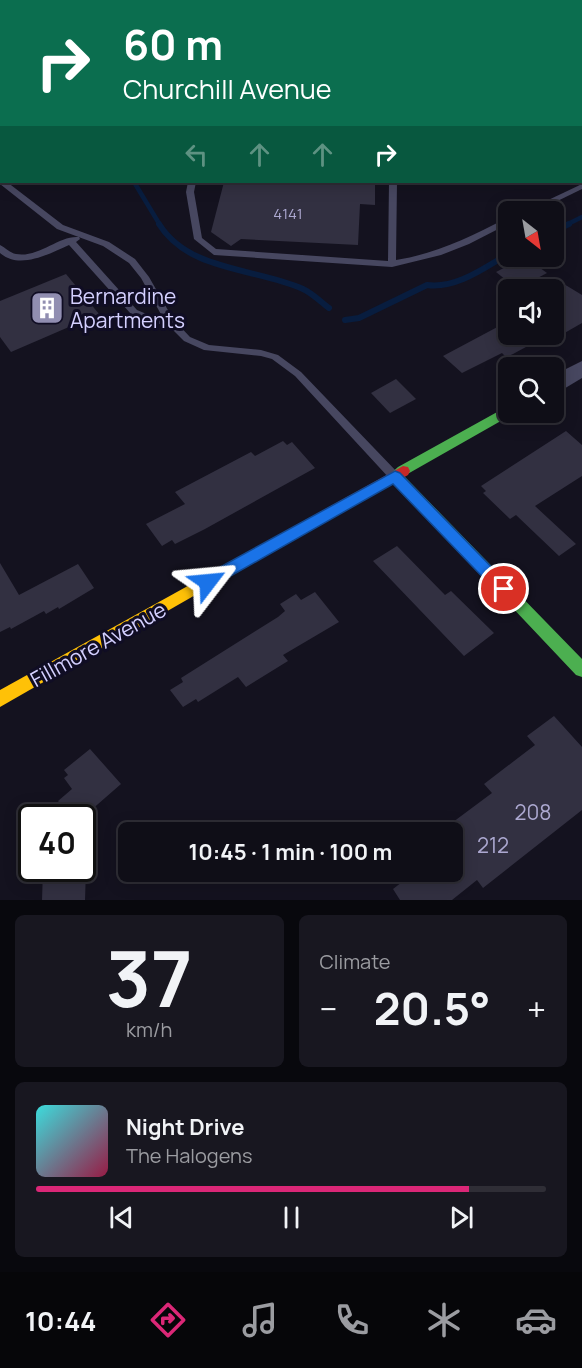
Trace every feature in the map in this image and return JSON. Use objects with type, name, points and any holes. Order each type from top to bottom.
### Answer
[{"type":"street","points":[[564,379],[582,368]]},
{"type":"street","name":"Fillmore Avenue","points":[[0,699],[498,417]]},
{"type":"street","points":[[395,476],[582,670]]},
{"type":"lane","points":[[5,183],[60,226],[106,244],[132,261],[145,276],[169,321],[187,339],[207,348],[261,353],[275,357],[298,374],[395,476]]},
{"type":"lane","points":[[192,183],[190,192],[198,239],[214,252],[392,264],[416,261],[448,251],[498,226]]},
{"type":"lane","points":[[392,264],[393,183]]},
{"type":"lane","points":[[551,201],[580,188]]},
{"type":"lane","points":[[0,248],[13,258],[26,258],[85,236]]},
{"type":"lane","points":[[70,241],[134,312],[155,321],[169,321]]},
{"type":"building","points":[[224,183],[375,183],[375,205],[360,204],[358,245],[241,239],[231,246],[211,232]]},
{"type":"building","points":[[506,267],[539,267],[547,273],[536,279],[505,279],[496,272]]},
{"type":"building","name":"Bernardine Apartments","points":[[66,274],[99,314],[11,352],[0,337],[0,301]]},
{"type":"building","points":[[564,284],[582,295],[582,323],[564,333]]},
{"type":"building","points":[[498,327],[498,345],[530,345],[506,357],[502,353],[462,373],[443,356]]},
{"type":"building","points":[[396,379],[416,399],[390,413],[371,393]]},
{"type":"building","points":[[566,431],[582,445],[582,476],[535,506],[576,544],[559,556],[516,515],[510,519],[483,493],[486,491],[481,486]]},
{"type":"building","points":[[283,441],[287,445],[292,442],[315,468],[205,529],[175,544],[172,540],[162,546],[146,524],[185,504],[175,492],[251,452],[255,456]]},
{"type":"building","points":[[397,546],[445,595],[451,591],[494,633],[464,656],[373,561]]},
{"type":"building","points":[[0,563],[19,595],[78,564],[94,588],[59,609],[58,607],[46,614],[44,611],[11,629],[10,627],[0,632]]},
{"type":"building","points":[[315,592],[339,622],[283,655],[288,661],[246,687],[238,677],[198,702],[196,699],[183,707],[170,690],[183,682],[181,678],[278,617],[285,611],[280,604],[296,594],[301,600]]},
{"type":"building","points":[[554,716],[582,747],[582,810],[483,888],[477,880],[452,900],[400,900],[393,889],[402,882],[463,882],[463,822],[453,822],[492,793],[484,784],[535,745],[527,736]]},
{"type":"building","points":[[90,749],[121,784],[96,806],[60,804],[58,801],[72,789],[64,778],[68,775],[64,770]]},
{"type":"building","points":[[43,882],[86,882],[85,900],[42,900]]},
{"type":"waterway","points":[[135,183],[160,225]]},
{"type":"waterway","points":[[566,225],[582,217]]},
{"type":"waterway","points":[[159,224],[172,240],[206,260],[303,289],[329,308]]},
{"type":"waterway","points":[[564,226],[569,224]]},
{"type":"waterway","points":[[345,320],[359,318],[427,285],[459,281],[498,260]]},
{"type":"traffic: fast","points":[[403,471],[498,417]]},
{"type":"traffic: fast","points":[[395,476],[582,670]]},
{"type":"traffic: slow","points":[[0,699],[213,578]]},
{"type":"traffic: jam","points":[[213,578],[403,471]]},
{"type":"place","name":"Bernardine Apartments","points":[[47,308]]},
{"type":"route","points":[[208,582],[395,476],[504,589]]}]
